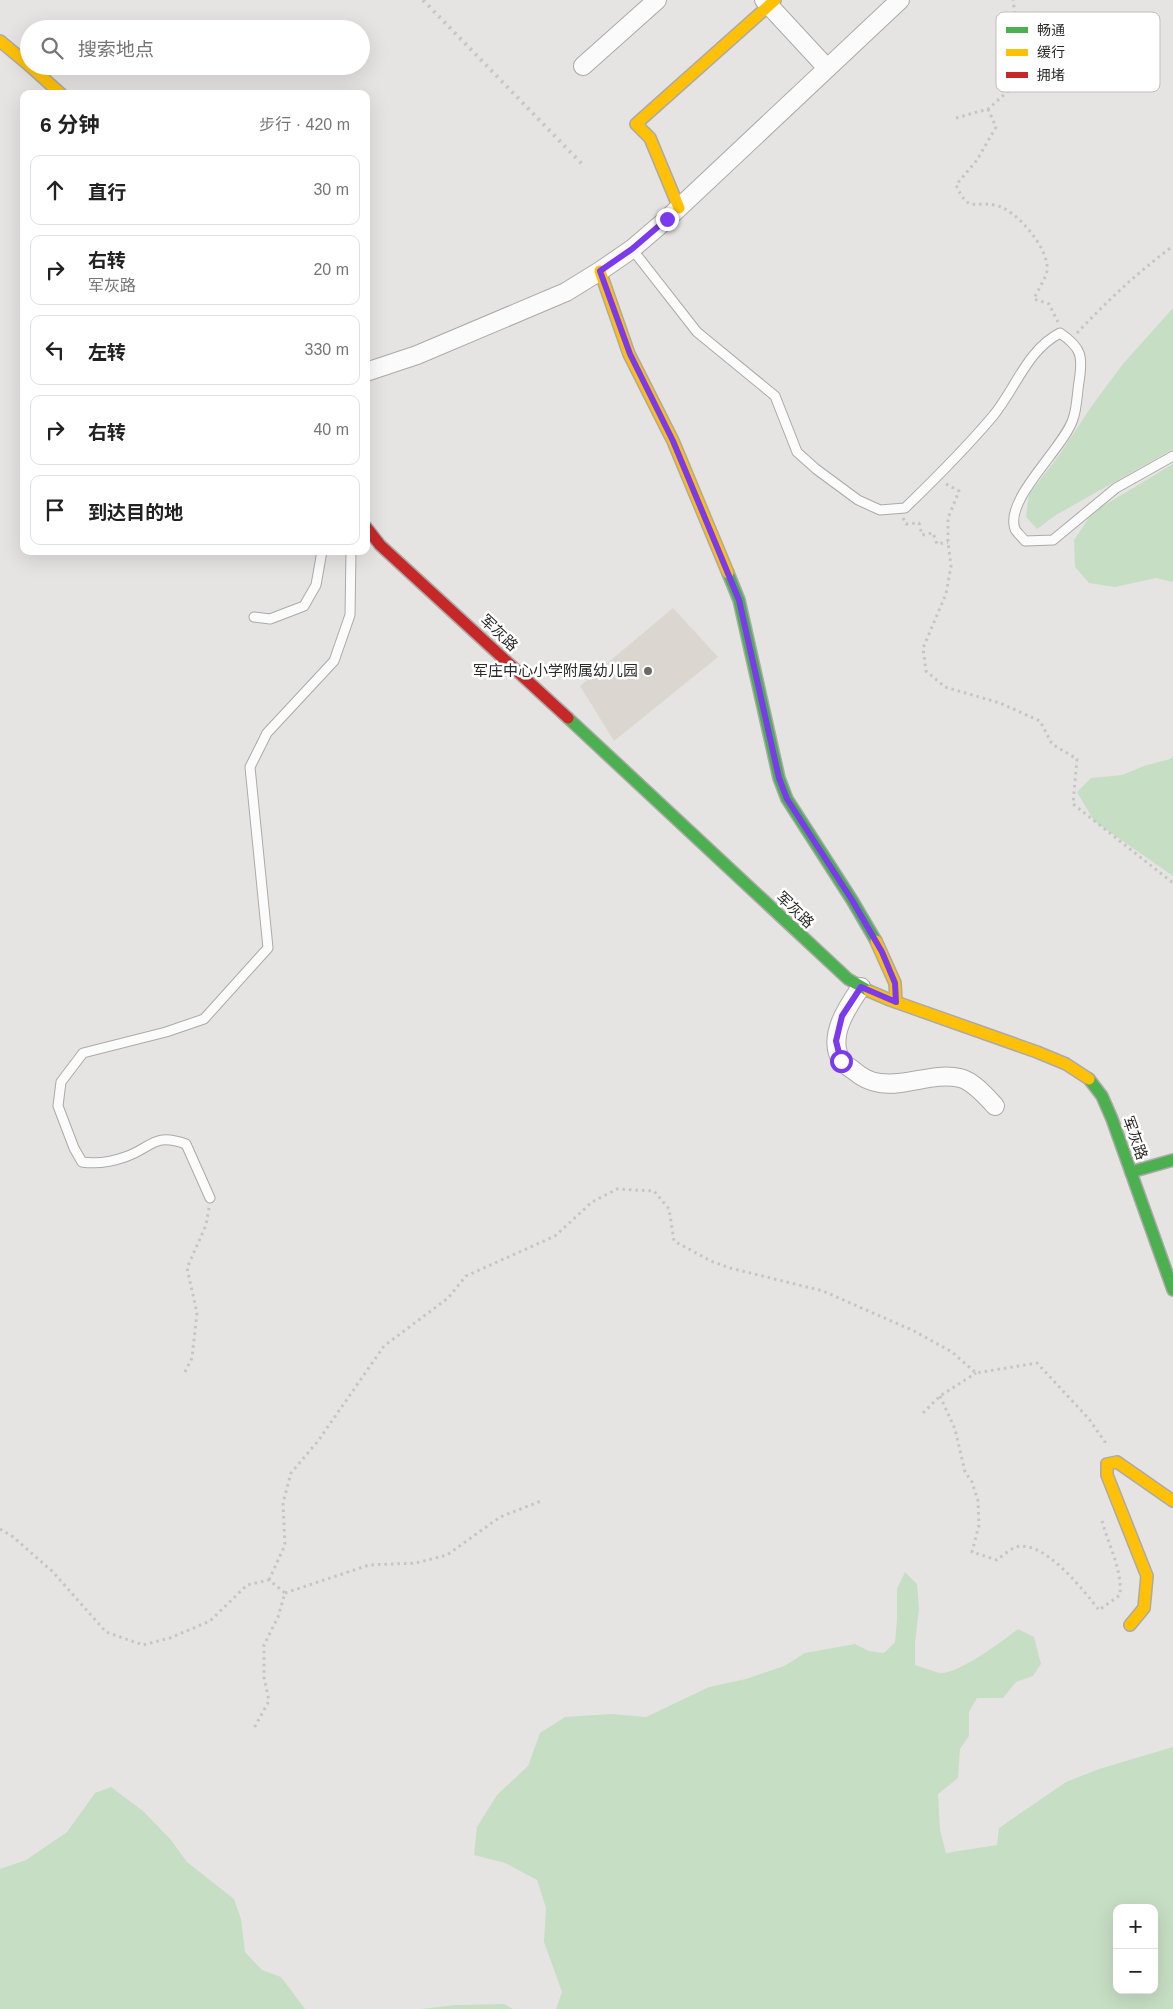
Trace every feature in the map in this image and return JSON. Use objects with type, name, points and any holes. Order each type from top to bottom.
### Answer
[{"type":"street","points":[[583,66],[657,0]]},
{"type":"street","points":[[370,371],[417,355],[566,292],[632,249],[679,208],[900,0]]},
{"type":"street","points":[[679,208],[650,138],[636,124],[770,2],[827,68]]},
{"type":"street","points":[[0,41],[20,58]]},
{"type":"street","points":[[39,75],[56,90]]},
{"type":"street","points":[[600,271],[630,354],[673,441],[739,600],[779,778],[787,799],[852,900],[882,952],[895,983],[896,1002]]},
{"type":"street","name":"军灰路","points":[[370,532],[380,545],[491,645],[598,748],[843,974],[861,987],[896,1002],[1037,1052],[1066,1064],[1088,1077],[1102,1096],[1112,1119],[1173,1290]]},
{"type":"street","points":[[861,987],[842,1016],[836,1041],[841,1061],[861,1076],[880,1083],[909,1082],[935,1078],[961,1078],[981,1091],[995,1106]]},
{"type":"street","points":[[1131,1172],[1173,1160]]},
{"type":"street","points":[[1130,1625],[1144,1608],[1147,1576],[1108,1475],[1107,1464],[1117,1462],[1173,1501]]},
{"type":"lane","points":[[632,249],[697,332],[775,396],[797,452],[816,469],[858,500],[880,510],[905,508],[994,415],[1030,359],[1048,340],[1060,333],[1075,344],[1082,363],[1073,420],[1058,445],[1023,492],[1015,513],[1015,528],[1025,541],[1053,540],[1116,488],[1173,456]]},
{"type":"lane","points":[[254,617],[270,619],[304,606],[316,585],[321,555]]},
{"type":"lane","points":[[210,1198],[186,1144],[171,1139],[154,1141],[125,1157],[95,1164],[82,1162],[74,1148],[58,1106],[61,1082],[83,1053],[166,1032],[204,1019],[268,948],[250,767],[267,732],[334,661],[350,615],[351,555]]},
{"type":"path","points":[[956,118],[988,109],[1007,92]]},
{"type":"path","points":[[988,109],[996,127],[977,160],[956,185],[963,200],[974,206],[996,205],[1011,213],[1031,232],[1043,252],[1047,271],[1034,299],[1049,304],[1057,318],[1060,333]]},
{"type":"path","points":[[1070,340],[1105,303],[1148,264],[1173,246]]},
{"type":"path","points":[[934,478],[959,491],[948,518],[948,542],[952,566],[946,594],[923,648],[926,671],[945,687],[1000,703],[1040,721],[1052,744],[1077,759],[1073,804],[1173,883]]},
{"type":"path","points":[[898,509],[906,524],[919,523],[922,535],[933,533],[937,544],[948,542]]},
{"type":"path","points":[[269,1580],[284,1545],[283,1503],[291,1473],[318,1441],[384,1346],[448,1298],[466,1276],[555,1236],[592,1202],[617,1189],[654,1191],[670,1209],[674,1241],[711,1261],[730,1268],[823,1291],[914,1330],[952,1352],[976,1373]]},
{"type":"path","points":[[185,1372],[192,1358],[197,1313],[187,1268],[206,1225],[210,1198]]},
{"type":"path","points":[[923,1412],[940,1396],[976,1373],[1037,1363],[1088,1419],[1105,1442],[1107,1464]]},
{"type":"path","points":[[940,1396],[956,1429],[965,1472],[972,1482],[978,1501],[979,1525],[972,1552],[997,1560],[1016,1547],[1030,1547],[1052,1559],[1080,1587],[1099,1610],[1120,1596],[1116,1563],[1100,1515]]},
{"type":"path","points":[[285,1593],[369,1565],[416,1563],[447,1555],[500,1517],[541,1500]]},
{"type":"path","points":[[0,1528],[12,1536],[53,1572],[106,1632],[143,1645],[170,1638],[210,1622],[247,1585],[269,1580]]},
{"type":"path","points":[[269,1580],[285,1593]]},
{"type":"path","points":[[253,1730],[269,1701],[264,1676],[264,1645],[278,1617],[285,1593]]},
{"type":"shaded area","name":"军庄中心小学附属幼儿园","points":[[673,608],[718,657],[614,741],[580,686]]},
{"type":"green space","points":[[1173,308],[1173,449],[1056,515],[1037,529],[1026,517],[1029,494],[1060,454],[1122,365]]},
{"type":"green space","points":[[1173,464],[1173,582],[1156,578],[1115,587],[1089,583],[1075,567],[1074,540],[1093,512]]},
{"type":"green space","points":[[1173,756],[1173,876],[1094,821],[1077,792],[1091,778],[1122,775],[1144,766],[1170,759]]},
{"type":"green space","points":[[905,1572],[917,1584],[919,1608],[915,1643],[915,1665],[941,1673],[949,1672],[970,1662],[1018,1629],[1034,1637],[1041,1664],[1033,1676],[1016,1682],[1003,1698],[977,1698],[969,1712],[969,1736],[960,1749],[958,1778],[938,1794],[940,1830],[946,1853],[997,1845],[999,1828],[1066,1782],[1099,1769],[1173,1747],[1173,2009],[556,2009],[562,1992],[544,1942],[546,1908],[537,1880],[505,1863],[474,1855],[477,1827],[497,1795],[528,1766],[540,1733],[565,1717],[611,1714],[646,1717],[709,1687],[746,1679],[784,1666],[805,1653],[855,1644],[869,1651],[884,1653],[895,1642],[897,1589]]},
{"type":"green space","points":[[111,1787],[143,1811],[171,1840],[187,1862],[234,1899],[241,1919],[245,1952],[262,1970],[281,1977],[305,2009],[0,2009],[0,1869],[26,1860],[67,1832],[95,1793]]},
{"type":"green space","points":[[504,2004],[513,2009],[421,2009],[455,2005]]},
{"type":"railway","points":[[423,0],[582,164]]},
{"type":"traffic: fast","points":[[728,573],[739,600],[779,778],[787,799],[876,941]]},
{"type":"traffic: fast","points":[[568,718],[848,979],[869,991]]},
{"type":"traffic: fast","points":[[1089,1079],[1102,1096],[1112,1119],[1173,1290]]},
{"type":"traffic: fast","points":[[1131,1172],[1173,1160]]},
{"type":"traffic: slow","points":[[679,208],[650,138],[636,124],[775,0]]},
{"type":"traffic: slow","points":[[0,41],[20,58]]},
{"type":"traffic: slow","points":[[40,75],[57,90]]},
{"type":"traffic: slow","points":[[600,271],[629,354],[673,441],[728,573]]},
{"type":"traffic: slow","points":[[876,941],[895,983],[896,1002]]},
{"type":"traffic: slow","points":[[869,991],[1037,1052],[1066,1064],[1089,1079]]},
{"type":"traffic: slow","points":[[1130,1625],[1144,1608],[1147,1576],[1107,1475],[1107,1464],[1117,1462],[1173,1501]]},
{"type":"traffic: jam","points":[[370,532],[380,545],[568,718]]},
{"type":"place","name":"军庄中心小学附属幼儿园","points":[[648,671]]},
{"type":"route","points":[[667,219],[632,249],[600,271],[630,354],[673,441],[739,600],[779,778],[787,799],[852,900],[882,952],[895,983],[896,1002],[861,987],[842,1016],[836,1041],[841,1061]]}]
